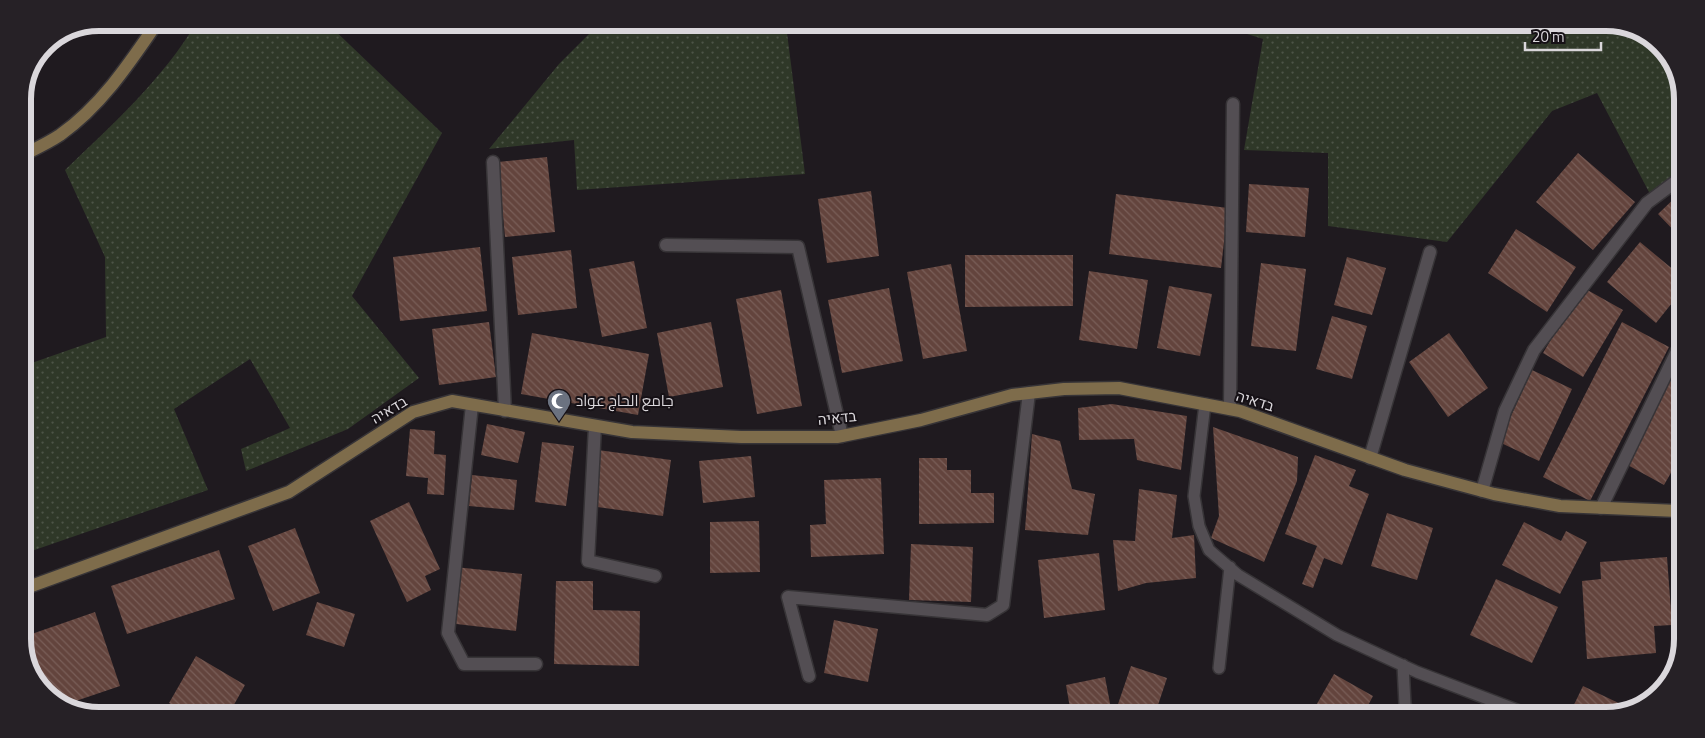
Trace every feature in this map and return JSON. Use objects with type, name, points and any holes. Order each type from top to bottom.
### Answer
[{"type":"street","points":[[31,151],[60,135],[96,104],[125,72],[151,31]]},
{"type":"street","points":[[1230,409],[1233,104]]},
{"type":"street","points":[[493,162],[505,411]]},
{"type":"street","points":[[1482,491],[1505,411],[1534,350],[1647,203],[1674,184]]},
{"type":"street","points":[[666,245],[798,247],[842,436]]},
{"type":"street","points":[[1370,458],[1430,252]]},
{"type":"street","points":[[1601,508],[1674,357]]},
{"type":"street","name":"בדאיה","points":[[31,586],[289,492],[413,412],[452,401],[632,432],[741,437],[842,436],[921,420],[1012,395],[1064,389],[1120,388],[1230,409],[1405,470],[1482,491],[1560,506],[1674,511]]},
{"type":"street","points":[[809,676],[788,597],[987,615],[1003,605],[1029,393]]},
{"type":"street","points":[[472,405],[448,633],[464,664],[536,664]]},
{"type":"street","points":[[595,426],[588,562],[655,576]]},
{"type":"lane","points":[[1205,404],[1194,496],[1199,526],[1209,550],[1230,567],[1337,635],[1402,665],[1510,707]]},
{"type":"lane","points":[[1219,668],[1230,567]]},
{"type":"lane","points":[[1402,665],[1406,707]]},
{"type":"green space","points":[[191,31],[335,31],[442,133],[352,296],[419,378],[348,429],[246,471],[241,449],[290,428],[250,359],[174,409],[208,490],[31,551],[31,363],[106,337],[105,257],[65,170],[136,101]]},
{"type":"green space","points":[[592,31],[787,31],[805,174],[577,190],[574,140],[489,149],[559,64]]},
{"type":"green space","points":[[1238,31],[1606,31],[1632,36],[1657,54],[1670,77],[1674,94],[1674,174],[1650,194],[1597,93],[1552,111],[1447,242],[1328,226],[1328,153],[1244,150],[1263,39]]},
{"type":"building","points":[[1578,153],[1635,202],[1593,250],[1536,202]]},
{"type":"building","points":[[547,157],[555,232],[505,237],[498,162]]},
{"type":"building","points":[[1249,184],[1309,188],[1305,237],[1246,232]]},
{"type":"building","points":[[871,191],[879,256],[827,263],[818,199]]},
{"type":"building","points":[[1116,194],[1228,208],[1221,268],[1109,254]]},
{"type":"building","points":[[1674,199],[1674,231],[1658,214]]},
{"type":"building","points":[[1516,229],[1576,267],[1547,312],[1488,273]]},
{"type":"building","points":[[1640,242],[1674,270],[1674,300],[1656,323],[1607,282]]},
{"type":"building","points":[[480,247],[487,311],[400,321],[393,257]]},
{"type":"building","points":[[571,250],[577,308],[518,315],[512,257]]},
{"type":"building","points":[[965,255],[1073,255],[1073,306],[965,307]]},
{"type":"building","points":[[1347,257],[1386,268],[1372,315],[1334,305]]},
{"type":"building","points":[[634,261],[647,328],[602,337],[589,269]]},
{"type":"building","points":[[1261,263],[1306,269],[1296,351],[1251,346]]},
{"type":"building","points":[[951,264],[967,351],[923,359],[907,272]]},
{"type":"building","points":[[1089,271],[1148,280],[1137,349],[1079,340]]},
{"type":"building","points":[[1169,286],[1212,294],[1200,356],[1157,348]]},
{"type":"building","points":[[1582,287],[1623,310],[1583,377],[1543,353]]},
{"type":"building","points":[[889,288],[903,361],[842,373],[828,300]]},
{"type":"building","points":[[781,290],[802,406],[757,414],[736,299]]},
{"type":"building","points":[[1332,316],[1367,326],[1352,379],[1316,369]]},
{"type":"building","points":[[489,322],[496,377],[439,385],[432,329]]},
{"type":"building","points":[[711,322],[723,387],[669,397],[657,333]]},
{"type":"building","points":[[1622,322],[1669,347],[1590,501],[1543,477]]},
{"type":"building","points":[[532,333],[649,354],[638,415],[521,394]]},
{"type":"building","points":[[1449,333],[1488,388],[1448,417],[1409,362]]},
{"type":"building","points":[[1674,369],[1674,472],[1672,471],[1664,485],[1624,463]]},
{"type":"building","points":[[1532,370],[1572,389],[1539,461],[1499,442]]},
{"type":"building","points":[[1112,404],[1187,416],[1181,470],[1137,460],[1134,439],[1079,440],[1078,408]]},
{"type":"building","points":[[487,424],[525,432],[518,463],[481,455]]},
{"type":"building","points":[[1213,427],[1298,457],[1297,481],[1264,562],[1211,538],[1219,516]]},
{"type":"building","points":[[410,429],[435,431],[434,454],[446,455],[444,495],[427,494],[428,478],[406,476]]},
{"type":"building","points":[[1032,434],[1060,441],[1072,489],[1095,494],[1088,535],[1025,530]]},
{"type":"building","points":[[542,442],[574,446],[566,506],[535,502]]},
{"type":"building","points":[[598,450],[671,460],[663,516],[590,506]]},
{"type":"building","points":[[1315,455],[1356,470],[1349,486],[1369,494],[1342,565],[1324,558],[1313,588],[1302,584],[1317,546],[1285,534]]},
{"type":"building","points":[[751,456],[755,497],[703,503],[699,461]]},
{"type":"building","points":[[919,458],[947,458],[947,470],[971,470],[971,493],[994,493],[994,523],[919,524]]},
{"type":"building","points":[[472,475],[517,480],[514,510],[469,506]]},
{"type":"building","points":[[881,478],[884,554],[811,557],[810,525],[826,524],[824,480]]},
{"type":"building","points":[[1139,489],[1177,495],[1172,538],[1194,535],[1196,578],[1146,583],[1118,591],[1113,540],[1135,541]]},
{"type":"building","points":[[409,502],[440,569],[425,576],[431,590],[407,602],[370,521]]},
{"type":"building","points":[[1387,513],[1433,528],[1417,580],[1371,566]]},
{"type":"building","points":[[759,521],[760,572],[710,573],[710,522]]},
{"type":"building","points":[[1524,522],[1561,541],[1566,531],[1587,542],[1560,594],[1502,565]]},
{"type":"building","points":[[295,528],[320,593],[273,611],[248,546]]},
{"type":"building","points":[[911,544],[973,547],[971,602],[909,600]]},
{"type":"building","points":[[219,550],[235,599],[127,634],[111,586]]},
{"type":"building","points":[[1099,553],[1105,610],[1044,618],[1038,560]]},
{"type":"building","points":[[1667,557],[1672,625],[1654,626],[1656,653],[1587,659],[1582,581],[1601,579],[1600,562]]},
{"type":"building","points":[[455,567],[522,574],[516,631],[448,623]]},
{"type":"building","points":[[1496,579],[1558,607],[1532,663],[1470,635]]},
{"type":"building","points":[[556,581],[593,581],[593,610],[640,611],[639,666],[554,664]]},
{"type":"building","points":[[317,602],[355,614],[344,647],[306,635]]},
{"type":"building","points":[[95,612],[120,686],[73,702],[65,698],[51,687],[40,673],[34,657],[31,634]]},
{"type":"building","points":[[834,620],[878,629],[868,682],[824,673]]},
{"type":"building","points":[[196,656],[245,685],[233,707],[176,707],[169,703]]},
{"type":"building","points":[[1131,666],[1167,678],[1157,707],[1117,707]]},
{"type":"building","points":[[1334,674],[1373,696],[1367,707],[1315,707]]},
{"type":"building","points":[[1105,677],[1111,707],[1070,707],[1066,685]]},
{"type":"building","points":[[1583,686],[1622,705],[1606,707],[1573,707]]},
{"type":"place","name":"جامع الحاج عواد","points":[[559,422]]}]
